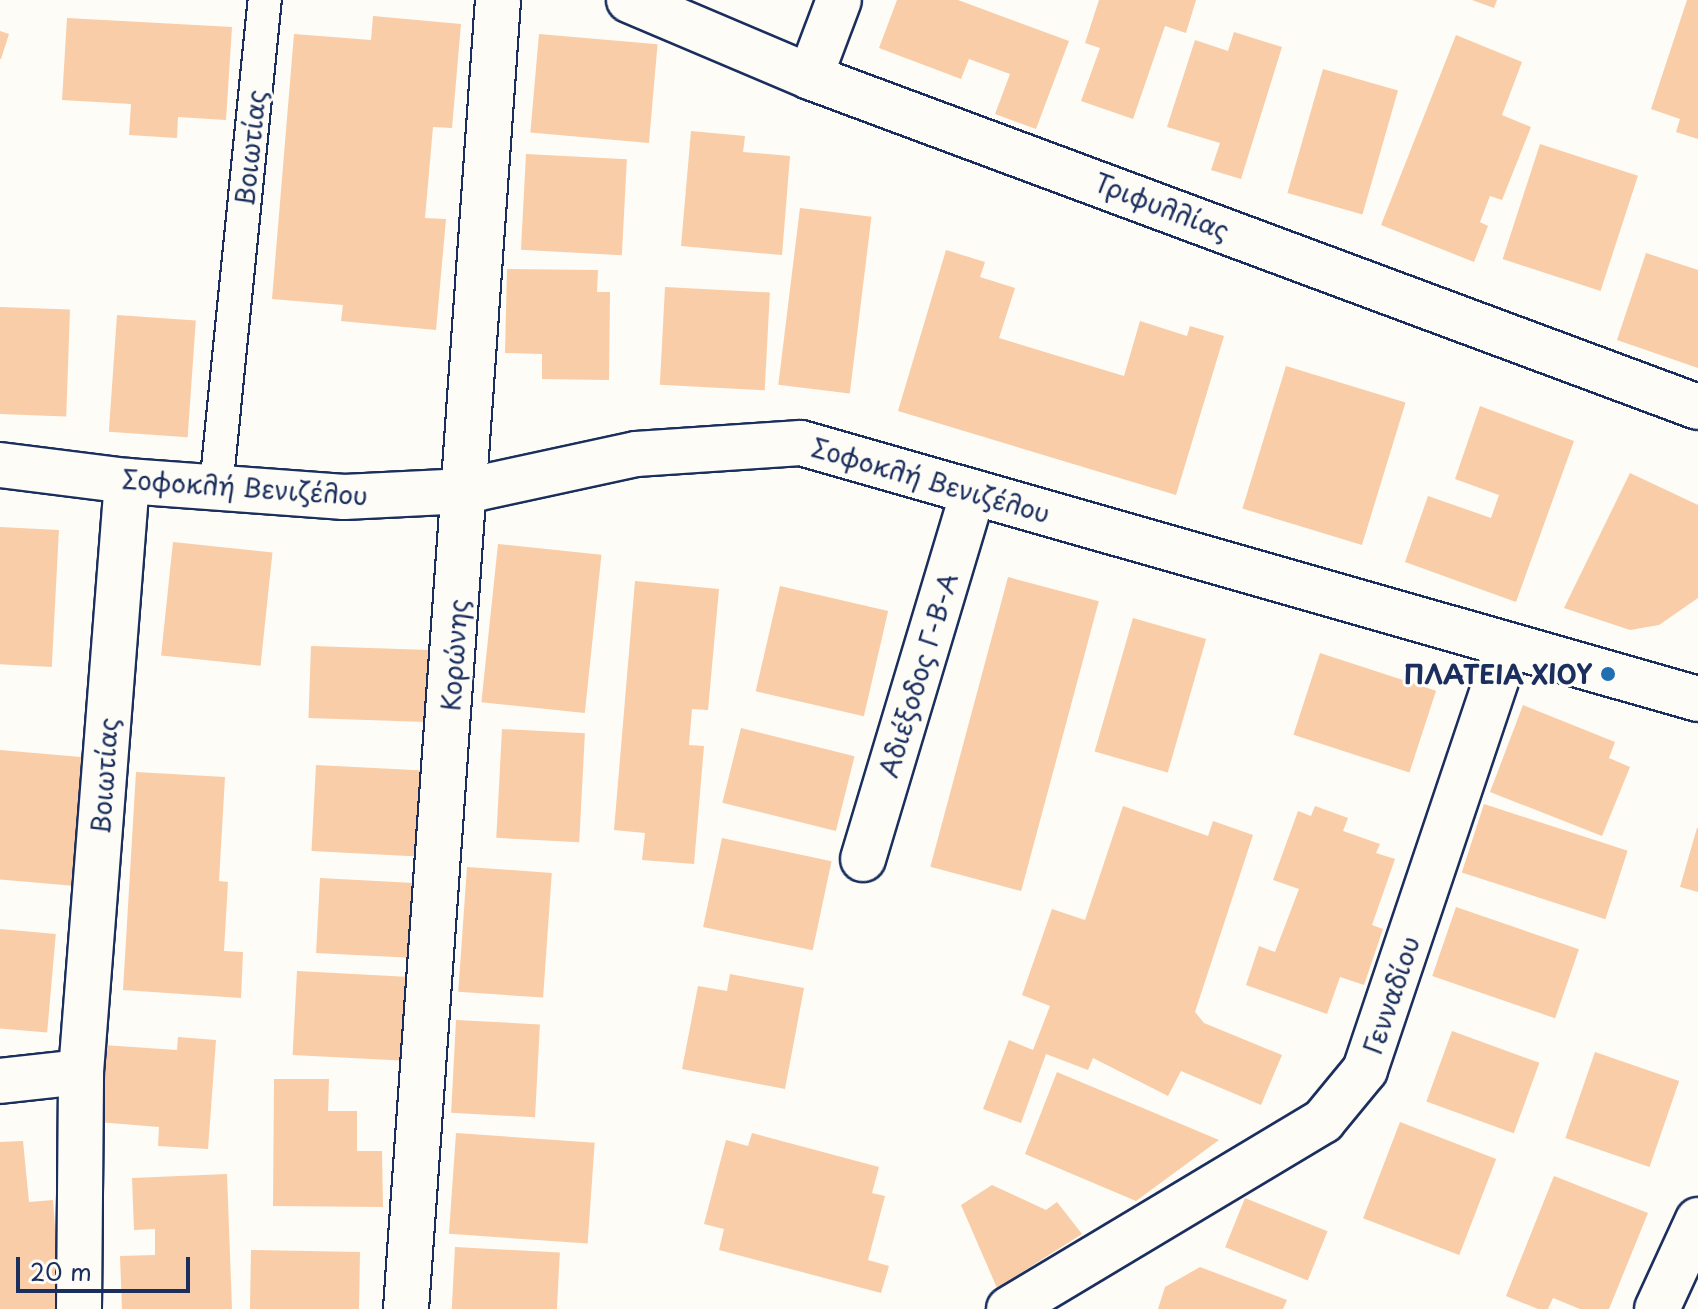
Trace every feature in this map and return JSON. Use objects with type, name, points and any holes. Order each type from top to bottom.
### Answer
[{"type":"street","name":"Κορώνης","points":[[406,1309],[466,491],[498,0]]},
{"type":"street","name":"Τριφυλλίας","points":[[629,0],[810,77],[1698,407]]},
{"type":"street","points":[[810,77],[839,0]]},
{"type":"street","name":"Σοφοκλή Βενιζέλου","points":[[0,465],[127,481],[344,497],[466,491],[636,454],[801,443],[1698,699]]},
{"type":"street","name":"Βοιωτίας","points":[[79,1309],[81,1072],[127,481]]},
{"type":"street","name":"Αδιέξοδος Γ-Β-Α","points":[[863,859],[973,492]]},
{"type":"street","name":"Γενναδίου","points":[[1009,1309],[1323,1121],[1365,1070],[1508,645]]},
{"type":"street","points":[[0,1081],[81,1072]]},
{"type":"street","points":[[1657,1309],[1698,1220]]},
{"type":"lane","name":"Βοιωτίας","points":[[216,488],[265,0]]},
{"type":"building","points":[[897,0],[958,0],[1069,41],[1036,129],[995,114],[1010,74],[969,59],[961,79],[879,48]]},
{"type":"building","points":[[1099,0],[1196,0],[1186,33],[1165,26],[1133,119],[1081,101],[1100,48],[1085,43]]},
{"type":"building","points":[[1472,0],[1497,0],[1494,8]]},
{"type":"building","points":[[1687,0],[1698,0],[1698,139],[1676,132],[1680,119],[1651,109]]},
{"type":"building","points":[[373,16],[461,24],[452,128],[433,127],[425,218],[446,219],[436,330],[341,321],[343,305],[272,299],[294,34],[371,40]]},
{"type":"building","points":[[67,18],[232,27],[226,120],[178,117],[177,138],[129,135],[131,104],[62,100]]},
{"type":"building","points":[[0,31],[9,34],[1,59],[0,59]]},
{"type":"building","points":[[1234,32],[1282,47],[1241,179],[1211,170],[1220,143],[1167,127],[1195,40],[1228,51]]},
{"type":"building","points":[[539,34],[658,44],[649,143],[530,133]]},
{"type":"building","points":[[1456,35],[1522,62],[1502,115],[1531,127],[1502,200],[1490,196],[1480,222],[1488,226],[1474,262],[1381,225]]},
{"type":"building","points":[[1323,69],[1398,90],[1362,215],[1287,193]]},
{"type":"building","points":[[691,131],[745,136],[743,152],[790,156],[782,255],[681,246]]},
{"type":"building","points":[[1540,144],[1638,176],[1601,291],[1503,259]]},
{"type":"building","points":[[526,154],[627,159],[622,255],[521,250]]},
{"type":"building","points":[[800,208],[871,217],[850,393],[778,385]]},
{"type":"building","points":[[946,250],[985,262],[980,277],[1015,288],[999,338],[1124,376],[1140,321],[1187,336],[1190,326],[1224,336],[1176,495],[898,411]]},
{"type":"building","points":[[1646,253],[1698,270],[1698,368],[1617,340]]},
{"type":"building","points":[[507,269],[598,270],[597,292],[610,292],[609,380],[542,379],[542,354],[505,353]]},
{"type":"building","points":[[665,287],[770,292],[765,390],[660,385]]},
{"type":"building","points":[[0,307],[70,309],[66,416],[0,414]]},
{"type":"building","points":[[117,315],[196,321],[188,437],[109,432]]},
{"type":"building","points":[[1286,366],[1406,403],[1362,545],[1242,508]]},
{"type":"building","points":[[1480,406],[1574,441],[1516,602],[1405,562],[1428,496],[1491,518],[1499,495],[1455,479]]},
{"type":"building","points":[[1630,473],[1698,505],[1698,598],[1659,625],[1630,630],[1564,608]]},
{"type":"building","points":[[0,527],[59,530],[52,667],[0,664]]},
{"type":"building","points":[[173,542],[272,552],[261,666],[161,655]]},
{"type":"building","points":[[498,544],[601,555],[585,713],[481,702]]},
{"type":"building","points":[[1008,577],[1099,601],[1021,891],[930,867]]},
{"type":"building","points":[[635,581],[719,589],[708,710],[692,709],[689,745],[704,746],[694,864],[642,860],[645,833],[614,830]]},
{"type":"building","points":[[780,586],[888,611],[864,716],[756,691]]},
{"type":"building","points":[[1133,618],[1206,639],[1168,773],[1095,752]]},
{"type":"building","points":[[311,646],[429,650],[426,722],[308,718]]},
{"type":"building","points":[[1320,653],[1436,691],[1409,772],[1293,735]]},
{"type":"building","points":[[1523,705],[1615,742],[1609,758],[1630,767],[1602,836],[1490,792]]},
{"type":"building","points":[[741,728],[855,756],[836,831],[722,803]]},
{"type":"building","points":[[502,729],[585,733],[579,842],[496,838]]},
{"type":"building","points":[[0,750],[87,758],[75,886],[0,879]]},
{"type":"building","points":[[316,765],[423,771],[418,856],[311,851]]},
{"type":"building","points":[[136,772],[225,777],[219,881],[228,882],[224,951],[243,952],[241,998],[123,990]]},
{"type":"building","points":[[1484,804],[1628,851],[1605,919],[1462,872]]},
{"type":"building","points":[[1123,806],[1208,836],[1213,821],[1253,835],[1195,1012],[1204,1023],[1282,1055],[1261,1105],[1181,1071],[1168,1096],[1093,1058],[1088,1070],[1046,1054],[1021,1123],[983,1109],[1009,1040],[1033,1050],[1050,1006],[1022,995],[1052,909],[1085,920]]},
{"type":"building","points":[[1315,806],[1348,818],[1343,831],[1380,844],[1376,853],[1395,859],[1372,925],[1383,929],[1364,985],[1340,977],[1327,1014],[1246,985],[1259,946],[1275,952],[1299,889],[1273,880],[1298,811],[1311,816]]},
{"type":"building","points":[[1698,828],[1698,892],[1680,887]]},
{"type":"building","points":[[722,838],[832,861],[813,950],[703,927]]},
{"type":"building","points":[[467,867],[552,873],[543,998],[458,992]]},
{"type":"building","points":[[320,878],[414,883],[410,958],[316,953]]},
{"type":"building","points":[[1456,907],[1579,949],[1555,1018],[1432,976]]},
{"type":"building","points":[[0,929],[56,934],[47,1033],[0,1028]]},
{"type":"building","points":[[297,971],[410,977],[405,1061],[293,1055]]},
{"type":"building","points":[[730,974],[804,988],[785,1089],[682,1069],[698,986],[727,991]]},
{"type":"building","points":[[456,1020],[540,1024],[535,1117],[451,1113]]},
{"type":"building","points":[[1452,1031],[1539,1063],[1514,1133],[1426,1101]]},
{"type":"building","points":[[178,1037],[216,1040],[208,1149],[158,1146],[159,1127],[98,1122],[103,1045],[177,1050]]},
{"type":"building","points":[[1595,1052],[1679,1081],[1650,1167],[1565,1138]]},
{"type":"building","points":[[1057,1072],[1219,1140],[1136,1201],[1025,1154]]},
{"type":"building","points":[[274,1079],[329,1079],[328,1111],[357,1111],[357,1151],[382,1151],[383,1207],[273,1206]]},
{"type":"building","points":[[1400,1122],[1496,1159],[1459,1255],[1363,1218]]},
{"type":"building","points":[[456,1133],[595,1143],[588,1243],[449,1234]]},
{"type":"building","points":[[752,1133],[879,1167],[872,1193],[885,1196],[868,1260],[889,1266],[881,1293],[719,1250],[724,1229],[704,1224],[726,1140],[748,1146]]},
{"type":"building","points":[[23,1141],[29,1202],[53,1200],[61,1309],[0,1309],[0,1142]]},
{"type":"building","points":[[227,1174],[232,1309],[122,1309],[120,1256],[155,1255],[155,1229],[134,1230],[132,1178]]},
{"type":"building","points":[[1554,1176],[1648,1213],[1609,1309],[1580,1309],[1553,1298],[1548,1309],[1538,1309],[1506,1296]]},
{"type":"building","points":[[992,1185],[1046,1210],[1057,1202],[1082,1234],[997,1288],[961,1205]]},
{"type":"building","points":[[1245,1198],[1328,1231],[1308,1280],[1225,1247]]},
{"type":"building","points":[[455,1247],[560,1252],[557,1309],[452,1309]]},
{"type":"building","points":[[251,1250],[360,1252],[359,1309],[250,1309]]},
{"type":"building","points":[[1200,1267],[1287,1300],[1283,1309],[1158,1309],[1165,1287]]},
{"type":"place","name":"ΠΛΑΤΕΙΑ ΧΙΟΥ","points":[[1608,674]]}]
